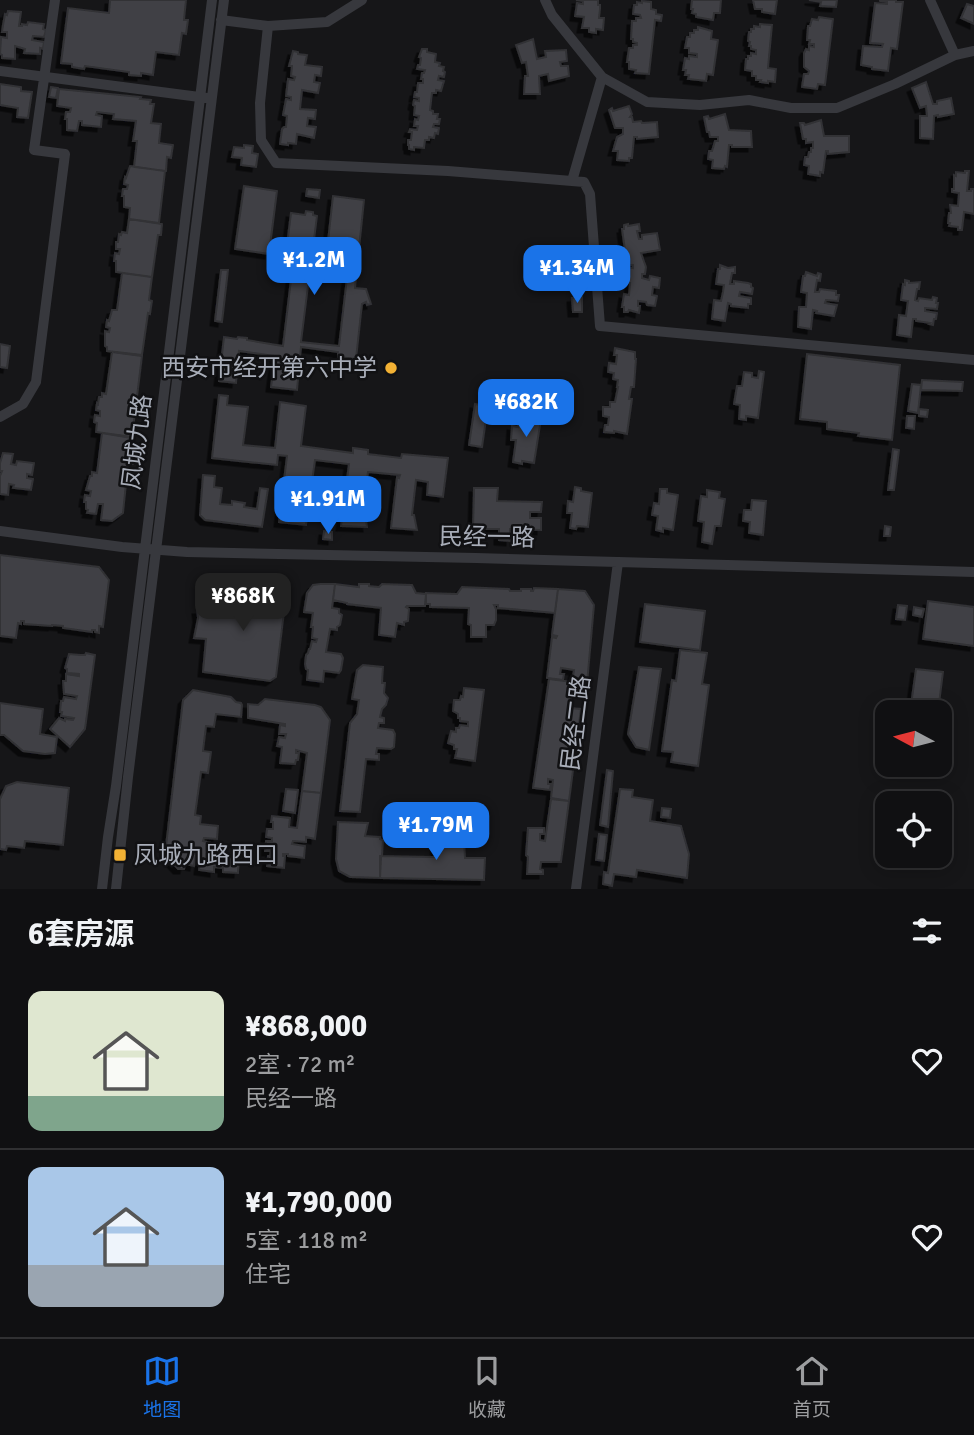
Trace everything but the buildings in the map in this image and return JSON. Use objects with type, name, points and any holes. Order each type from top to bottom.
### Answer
[{"type":"street","points":[[0,417],[23,404],[36,382],[41,349],[65,154],[34,150],[55,0]]},
{"type":"street","name":"凤城九路","points":[[116,889],[151,550],[206,98],[212,0]]},
{"type":"street","name":"凤城九路","points":[[206,98],[224,0]]},
{"type":"street","points":[[221,20],[268,26],[327,22],[362,0]]},
{"type":"street","points":[[545,0],[552,15],[602,77],[648,102],[700,105],[749,100],[791,108],[837,108],[955,55],[974,51]]},
{"type":"street","points":[[930,0],[955,55]]},
{"type":"street","points":[[268,26],[260,103],[261,140],[276,163],[448,171],[584,182],[590,194],[600,326],[974,360]]},
{"type":"street","points":[[0,71],[206,98]]},
{"type":"street","points":[[572,181],[602,77]]},
{"type":"street","name":"民经一路","points":[[0,531],[151,550],[974,572]]},
{"type":"street","name":"凤城九路","points":[[102,889],[151,550]]},
{"type":"street","name":"民经二路","points":[[576,889],[618,562]]},
{"type":"place","name":"西安市经开第六中学","points":[[391,368]]},
{"type":"place","name":"凤城九路西口","points":[[120,855]]}]
